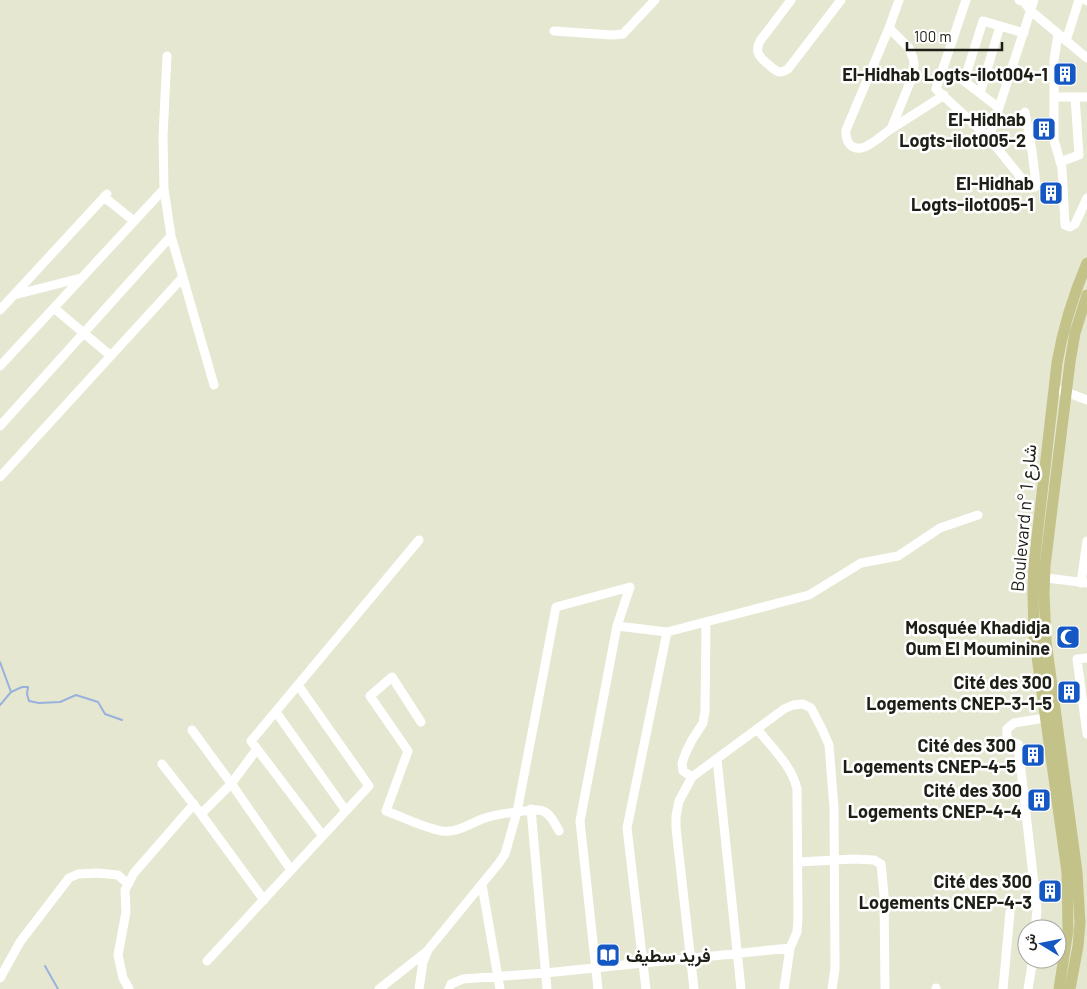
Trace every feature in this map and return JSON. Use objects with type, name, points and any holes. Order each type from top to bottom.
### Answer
[{"type":"main road","name":"Boulevard n° شارع 1","points":[[1059,989],[1068,930],[1068,897],[1065,862],[1034,635],[1039,577],[1037,537],[1053,389],[1062,334],[1069,309],[1087,263]]},
{"type":"main road","name":"Boulevard n° شارع 1","points":[[1070,989],[1083,906],[1046,641],[1044,593],[1039,577],[1045,566],[1075,334],[1087,295]]},
{"type":"street","points":[[554,31],[623,34],[655,0]]},
{"type":"street","points":[[791,0],[757,47],[761,59],[778,71],[788,69],[840,0]]},
{"type":"street","points":[[899,0],[846,130],[847,141],[852,146],[863,148],[944,95]]},
{"type":"street","points":[[966,0],[936,89],[989,138],[1030,188],[1036,184],[1025,112]]},
{"type":"street","points":[[989,138],[1034,0]]},
{"type":"street","points":[[1066,41],[1079,0]]},
{"type":"street","points":[[1022,1],[1031,11],[1087,58]]},
{"type":"street","points":[[1000,108],[964,81],[983,21],[1024,33]]},
{"type":"street","points":[[980,93],[1000,26]]},
{"type":"street","points":[[889,28],[909,48],[914,64],[913,75],[891,129]]},
{"type":"street","points":[[1058,34],[1054,60],[1054,140],[1062,168],[1065,225],[1070,227],[1075,224],[1087,198]]},
{"type":"street","points":[[167,56],[163,136],[164,189],[171,236],[214,385]]},
{"type":"street","points":[[1054,97],[1087,96]]},
{"type":"street","points":[[1060,162],[1079,155],[1075,97]]},
{"type":"street","points":[[0,366],[164,189]]},
{"type":"street","points":[[0,310],[105,196],[134,221]]},
{"type":"street","points":[[0,426],[171,236]]},
{"type":"street","points":[[0,478],[183,277]]},
{"type":"street","points":[[14,296],[82,278]]},
{"type":"street","points":[[54,308],[111,356]]},
{"type":"street","points":[[1053,389],[1087,400]]},
{"type":"street","points":[[618,626],[667,632],[809,595],[861,563],[898,556],[940,528],[978,515]]},
{"type":"street","points":[[323,836],[251,741],[418,540]]},
{"type":"street","points":[[1039,577],[1084,583],[1087,541]]},
{"type":"street","points":[[379,989],[428,950],[505,854],[517,812],[556,607],[630,587],[618,626],[580,820],[598,989]]},
{"type":"street","points":[[692,778],[683,771],[682,763],[692,740],[704,723],[706,622]]},
{"type":"street","points":[[646,989],[627,828],[667,632]]},
{"type":"street","points":[[1087,658],[1077,659],[1087,734]]},
{"type":"street","points":[[421,722],[392,677],[370,696],[408,751],[386,811],[443,831],[461,828],[484,818],[503,813],[538,809],[546,812],[554,821],[559,831]]},
{"type":"street","points":[[207,961],[369,786],[298,685]]},
{"type":"street","points":[[694,989],[676,828],[679,801],[692,778],[716,759],[758,730],[784,709],[793,704],[803,704],[811,708],[830,746],[834,808],[835,969],[832,989]]},
{"type":"street","points":[[276,712],[346,811]]},
{"type":"street","points":[[1036,919],[1037,910],[1018,744],[1009,741],[1006,734],[1007,729],[1014,723],[1045,718]]},
{"type":"street","points":[[192,730],[291,870]]},
{"type":"street","points":[[758,730],[791,771],[796,780],[798,797],[798,919],[796,932],[790,948],[784,989]]},
{"type":"street","points":[[201,814],[231,784],[257,749]]},
{"type":"street","points":[[716,759],[741,989]]},
{"type":"street","points":[[162,764],[194,804],[264,900]]},
{"type":"street","points":[[129,989],[123,978],[118,954],[126,912],[125,890],[134,873],[194,804]]},
{"type":"street","points":[[531,810],[546,989]]},
{"type":"street","points":[[798,862],[854,859],[874,860],[881,864],[884,903],[885,989]]},
{"type":"street","points":[[0,978],[20,942],[69,878],[78,874],[118,875],[128,884]]},
{"type":"street","points":[[482,885],[500,989]]},
{"type":"street","points":[[1003,989],[1010,912]]},
{"type":"street","points":[[448,989],[451,984],[463,979],[545,973],[790,948]]},
{"type":"street","points":[[419,989],[423,962],[428,950]]},
{"type":"street","points":[[1028,989],[1031,969]]},
{"type":"waterway","points":[[0,662],[11,692],[22,687],[28,687],[29,701],[39,703],[60,702],[76,695],[98,702],[105,714],[122,720]]},
{"type":"waterway","points":[[0,705],[11,692]]},
{"type":"waterway","points":[[45,966],[58,989]]},
{"type":"place","name":"El-Hidhab Logts-ilot004-1","points":[[1065,74]]},
{"type":"place","name":"El-Hidhab Logts-ilot005-2","points":[[1044,129]]},
{"type":"place","name":"El-Hidhab Logts-ilot005-1","points":[[1051,193]]},
{"type":"place","name":"Mosquée Khadidja Oum El Mouminine","points":[[1068,637]]},
{"type":"place","name":"Cité des 300 Logements CNEP-3-1-5","points":[[1069,692]]},
{"type":"place","name":"Cité des 300 Logements CNEP-4-5","points":[[1033,755]]},
{"type":"place","name":"Cité des 300 Logements CNEP-4-4","points":[[1039,800]]},
{"type":"place","name":"Cité des 300 Logements CNEP-4-3","points":[[1050,891]]},
{"type":"place","name":"فريد سطيف","points":[[608,955]]}]
